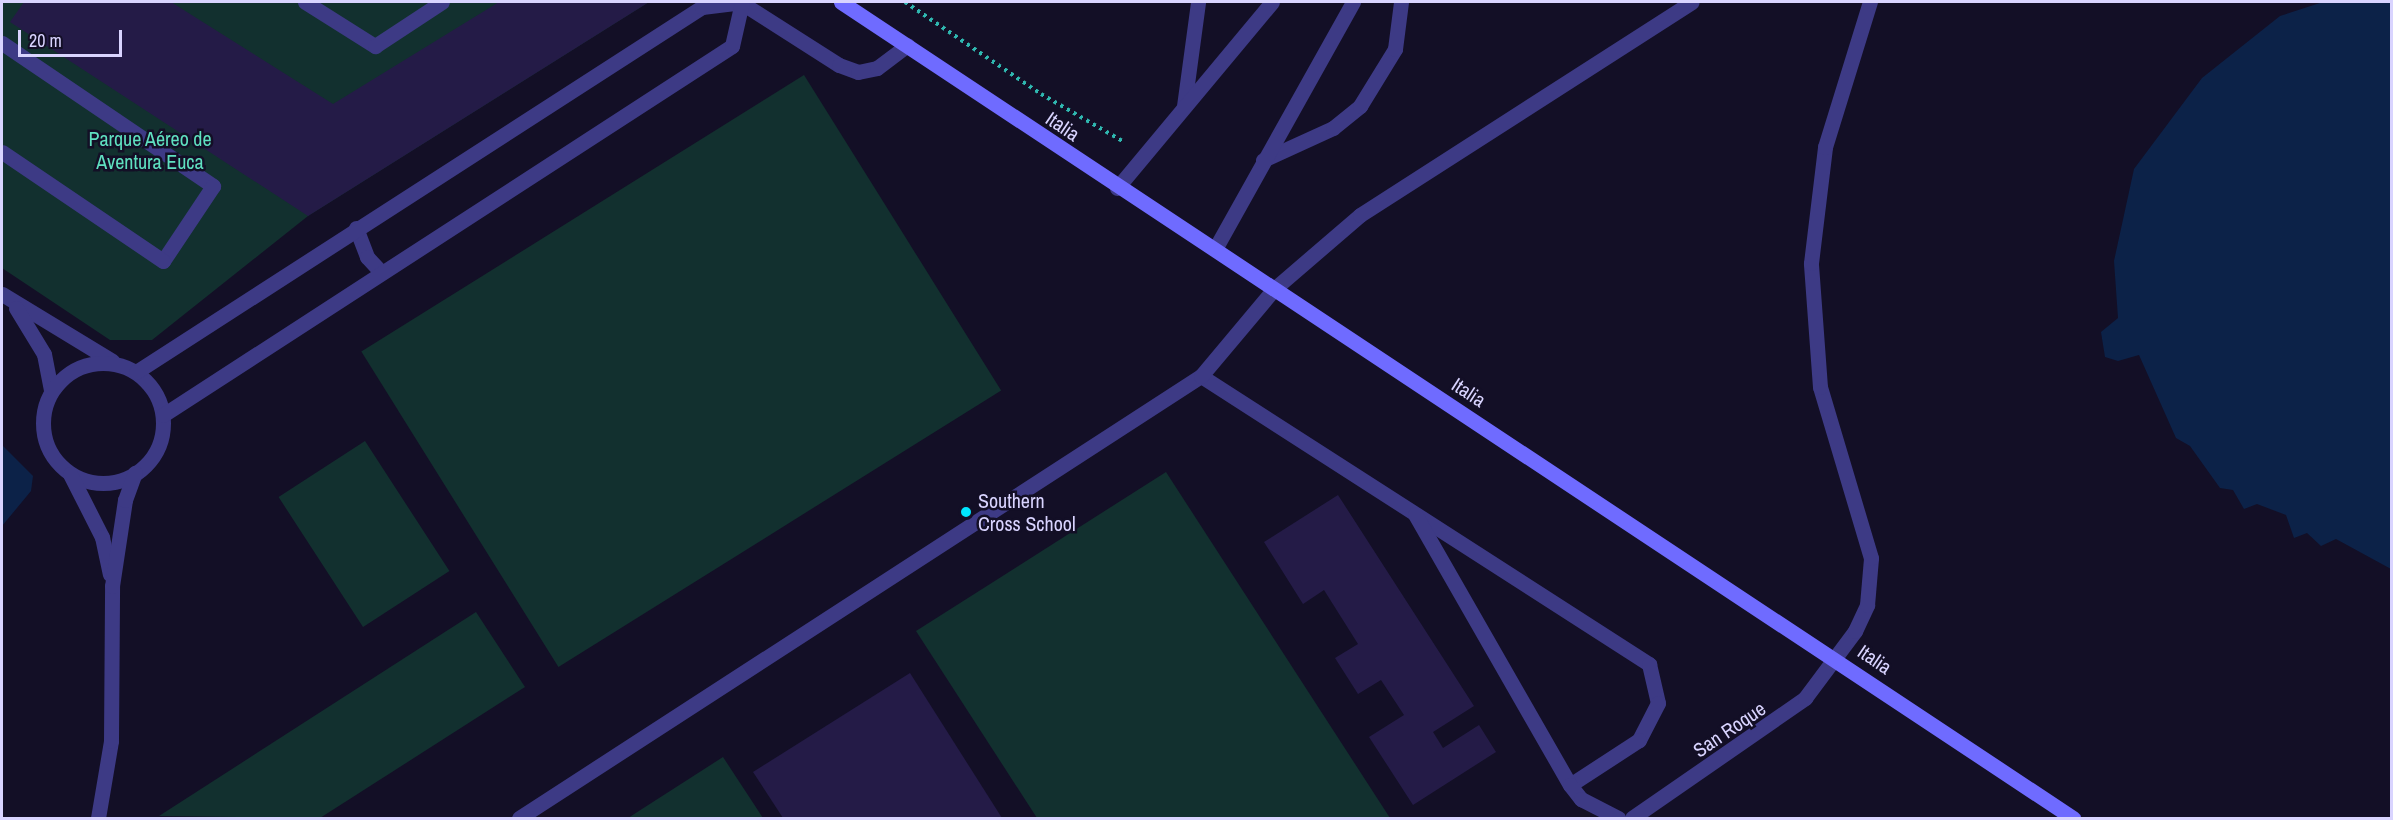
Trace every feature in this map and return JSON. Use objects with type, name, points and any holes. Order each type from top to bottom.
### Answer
[{"type":"street","points":[[304,2],[375,46],[442,2]]},
{"type":"street","points":[[163,414],[732,46],[741,2]]},
{"type":"street","points":[[136,372],[702,7],[741,2],[838,65],[858,72],[877,68],[907,45]]},
{"type":"street","name":"Italia","points":[[841,2],[1117,188],[1215,249],[1835,657],[2073,819]]},
{"type":"street","points":[[1184,106],[1198,2]]},
{"type":"street","points":[[1117,188],[1272,2]]},
{"type":"street","points":[[1215,249],[1353,2]]},
{"type":"street","points":[[1263,160],[1333,128],[1366,99],[1395,49],[1401,2]]},
{"type":"street","points":[[519,819],[1201,376],[1274,289],[1360,215],[1692,2]]},
{"type":"street","name":"San Roque","points":[[1632,819],[1783,718],[1835,657],[1867,605],[1871,558],[1820,387],[1811,263],[1825,147],[1870,2]]},
{"type":"street","points":[[2,43],[213,186],[163,261],[2,152]]},
{"type":"street","points":[[356,228],[367,257],[381,272]]},
{"type":"street","points":[[6,297],[118,364],[136,372],[154,391],[163,414],[155,453],[135,473],[106,484],[70,474]]},
{"type":"street","points":[[6,297],[44,354],[51,391],[42,427],[56,461],[70,474],[102,537],[112,586]]},
{"type":"street","points":[[51,391],[79,367],[118,364]]},
{"type":"street","points":[[1201,376],[1649,664],[1658,685],[1652,723],[1639,740],[1570,785]]},
{"type":"street","points":[[98,819],[111,741],[112,586],[125,500],[135,473]]},
{"type":"street","points":[[1415,514],[1570,785],[1581,800],[1618,819]]},
{"type":"path","points":[[905,2],[1041,94],[1130,145]]},
{"type":"green space","name":"Parque Aéreo de Aventura Euca","points":[[2,2],[649,2],[308,216],[152,340],[110,340],[2,268]]},
{"type":"green space","points":[[804,75],[1001,390],[558,667],[361,352]]},
{"type":"green space","points":[[365,441],[449,571],[363,627],[279,497]]},
{"type":"green space","points":[[1166,472],[1390,818],[1037,818],[916,631]]},
{"type":"green space","points":[[476,612],[525,687],[320,818],[159,816]]},
{"type":"green space","points":[[723,757],[763,818],[628,818]]},
{"type":"water","points":[[2323,2],[2391,2],[2391,569],[2336,539],[2321,546],[2307,533],[2294,538],[2286,515],[2257,504],[2244,509],[2233,490],[2220,488],[2190,446],[2176,438],[2139,355],[2118,361],[2105,357],[2101,332],[2118,318],[2114,261],[2134,169],[2202,78],[2280,16]]},
{"type":"water","points":[[2,445],[33,476],[31,491],[2,526]]},
{"type":"building","points":[[24,2],[171,2],[333,104],[499,2],[649,2],[308,216],[10,22]]},
{"type":"building","points":[[1338,495],[1474,706],[1433,732],[1443,748],[1479,725],[1496,752],[1413,805],[1369,737],[1404,715],[1381,680],[1358,694],[1335,658],[1358,644],[1324,590],[1303,604],[1264,542]]},
{"type":"building","points":[[910,673],[1002,818],[783,818],[753,772]]},
{"type":"place","name":"Southern Cross School","points":[[966,512]]}]
